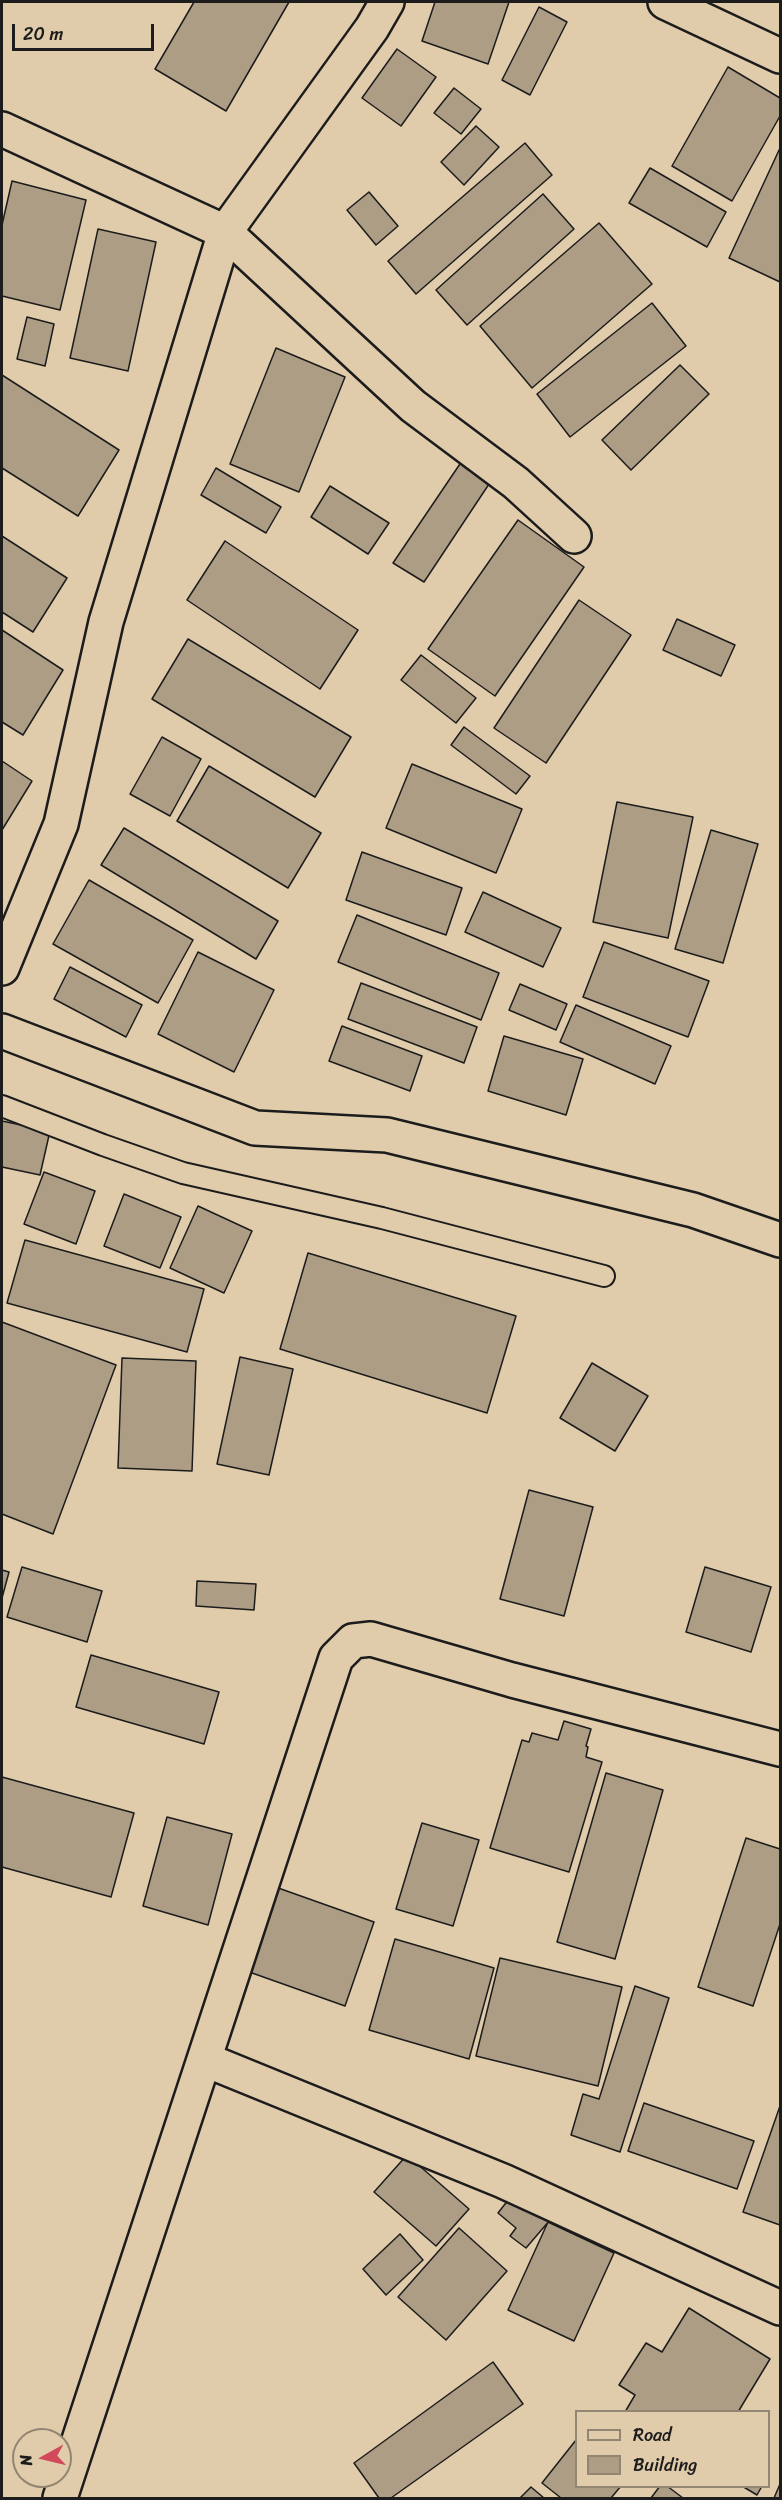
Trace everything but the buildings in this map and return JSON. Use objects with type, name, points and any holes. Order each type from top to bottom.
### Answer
[{"type":"street","points":[[2,968],[61,824],[106,622],[225,232],[372,28],[387,2]]},
{"type":"street","points":[[665,2],[780,56]]},
{"type":"street","points":[[2,129],[225,232],[413,406],[516,483],[574,536]]},
{"type":"street","points":[[2,1031],[255,1128],[387,1135],[693,1210],[780,1240]]},
{"type":"street","points":[[60,2499],[206,2060],[336,1658],[353,1641],[371,1639],[512,1680],[780,1749]]},
{"type":"street","points":[[206,2060],[504,2181],[780,2308]]},
{"type":"lane","points":[[2,1106],[183,1173],[382,1218],[604,1276]]}]
